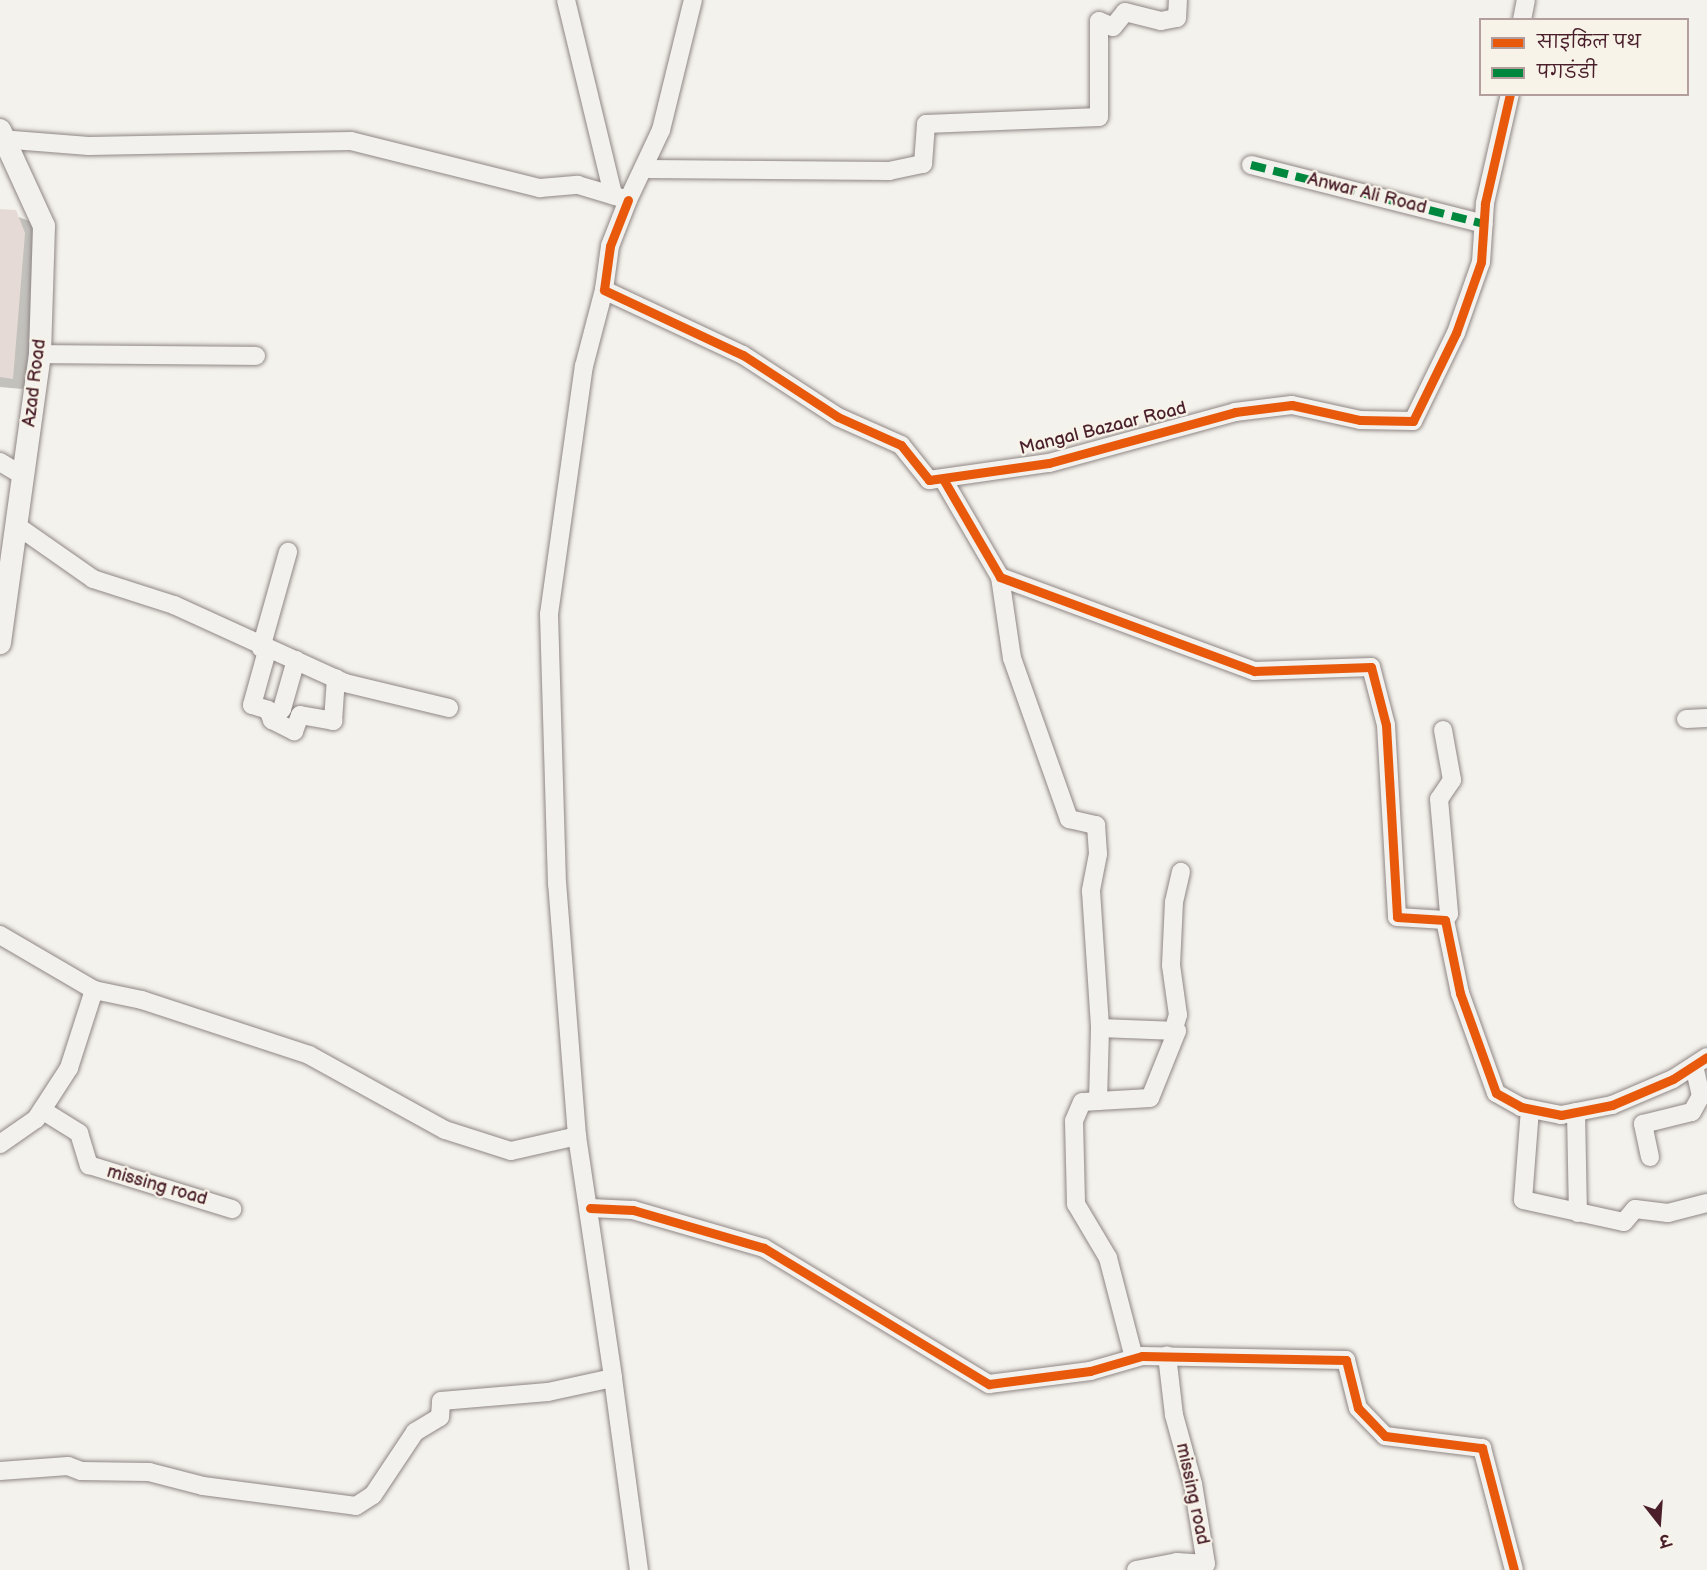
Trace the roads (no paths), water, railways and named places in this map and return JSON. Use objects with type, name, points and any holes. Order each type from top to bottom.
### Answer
[{"type":"main road","name":"Azad Road","points":[[0,643],[40,354],[44,226],[1,135]]},
{"type":"street","points":[[566,0],[621,197],[610,246],[604,290],[584,366],[549,604],[557,884],[577,1136],[590,1208],[639,1570]]},
{"type":"street","points":[[621,197],[646,169],[693,0]]},
{"type":"street","points":[[646,169],[889,171],[923,164],[926,124],[1099,117],[1099,21],[1113,27],[1125,12],[1161,21],[1177,18],[1178,0]]},
{"type":"street","points":[[1522,18],[1526,0]]},
{"type":"street","name":"Mangal Bazaar Road","points":[[943,478],[1049,463],[1235,412],[1292,405],[1360,420],[1413,421],[1456,333],[1481,262],[1484,224],[1510,96]]},
{"type":"street","points":[[1,135],[89,146],[351,141],[540,188],[578,185],[621,197]]},
{"type":"street","name":"Anwar Ali Road","points":[[1251,165],[1484,224]]},
{"type":"street","points":[[604,290],[744,355],[838,417],[901,445],[929,480],[943,478],[1000,577],[1012,658],[1069,819],[1096,825],[1098,854],[1091,891],[1100,1028],[1098,1101]]},
{"type":"street","points":[[40,354],[256,356]]},
{"type":"street","points":[[0,462],[22,476]]},
{"type":"street","points":[[16,525],[93,579],[174,605],[264,649],[336,678],[449,708]]},
{"type":"street","points":[[288,552],[252,705],[268,710],[272,720],[294,731],[300,715],[333,721],[336,678]]},
{"type":"street","points":[[1000,577],[1254,671],[1371,667],[1386,725],[1397,917],[1445,920]]},
{"type":"street","points":[[272,720],[282,709],[296,660]]},
{"type":"street","points":[[1686,718],[1707,718]]},
{"type":"street","points":[[1443,730],[1452,780],[1439,799],[1449,914],[1445,920],[1460,993],[1496,1093],[1530,1109],[1576,1112],[1612,1105],[1700,1062],[1701,1096],[1692,1112],[1643,1124],[1650,1156]]},
{"type":"street","points":[[1173,1032],[1178,1015],[1171,965],[1173,913],[1182,873]]},
{"type":"street","points":[[0,934],[94,990],[142,1000],[309,1055],[445,1130],[511,1151],[577,1136]]},
{"type":"street","points":[[0,1144],[42,1110],[69,1068],[94,990]]},
{"type":"street","points":[[1100,1028],[1177,1031],[1150,1098],[1082,1102],[1074,1121],[1072,1182],[1076,1204],[1108,1258],[1134,1358]]},
{"type":"street","points":[[1530,1109],[1523,1200],[1624,1222],[1635,1209],[1668,1213],[1707,1203]]},
{"type":"street","name":"missing road","points":[[42,1110],[79,1133],[88,1166],[232,1209]]},
{"type":"street","points":[[1576,1112],[1578,1213]]},
{"type":"street","points":[[590,1208],[633,1210],[764,1248],[989,1384],[1090,1371],[1134,1358],[1167,1355],[1346,1360],[1358,1408],[1385,1436],[1482,1448],[1514,1570]]},
{"type":"street","name":"missing road","points":[[1137,1570],[1177,1562],[1206,1564],[1193,1484],[1174,1415],[1167,1355]]},
{"type":"street","points":[[0,1471],[32,1466],[110,1468],[356,1506],[373,1495],[415,1432],[440,1416],[441,1401],[548,1392],[613,1377]]}]
